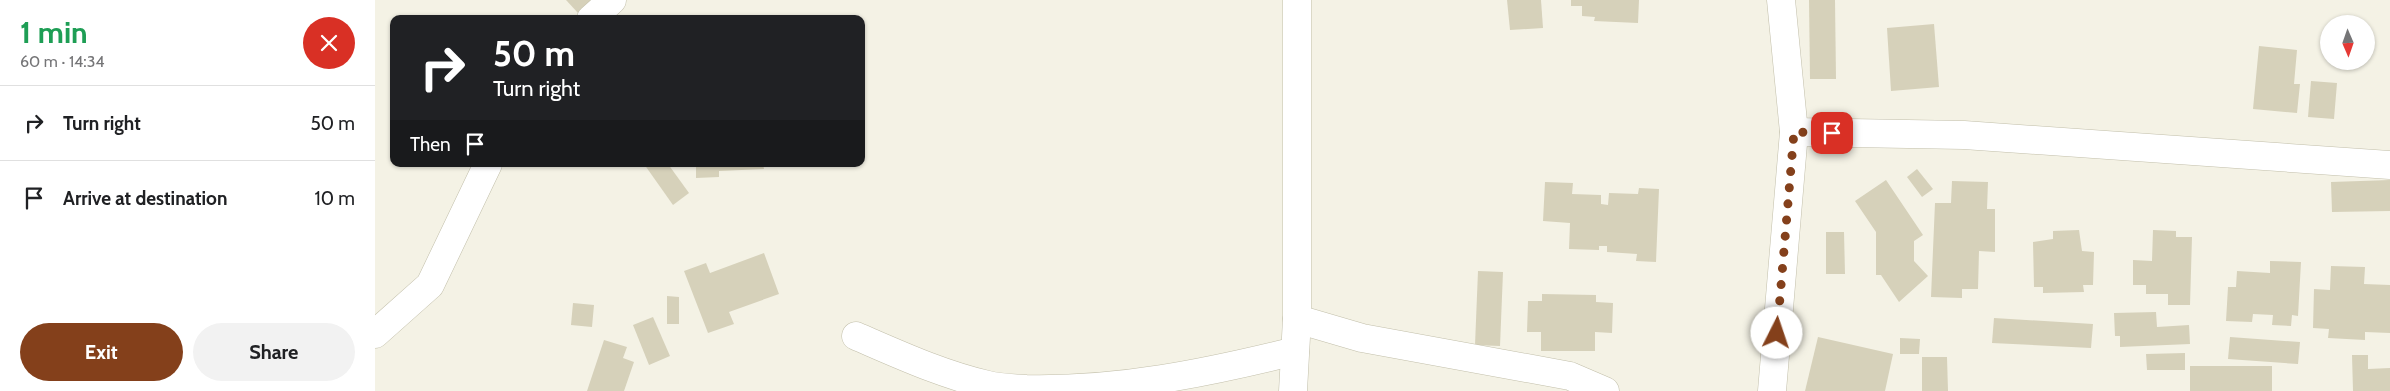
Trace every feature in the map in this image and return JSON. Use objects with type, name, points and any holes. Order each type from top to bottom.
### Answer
[{"type":"street","points":[[595,15],[612,0]]},
{"type":"street","points":[[1293,391],[1297,319],[1297,0]]},
{"type":"street","points":[[1773,391],[1794,132],[1781,0]]},
{"type":"street","points":[[1794,132],[1964,135],[2390,165]]},
{"type":"street","points":[[375,332],[430,285],[486,167]]},
{"type":"street","points":[[1297,319],[1362,338],[1570,376],[1605,391]]},
{"type":"street","points":[[857,336],[926,367],[989,386],[1048,390],[1124,388],[1193,377],[1295,351]]},
{"type":"building","points":[[566,0],[594,0],[578,13]]},
{"type":"building","points":[[1507,0],[1541,0],[1543,28],[1510,30]]},
{"type":"building","points":[[1571,0],[1639,0],[1638,23],[1594,21],[1595,17],[1582,16],[1582,6],[1571,6]]},
{"type":"building","points":[[1809,0],[1835,0],[1836,79],[1810,79]]},
{"type":"building","points":[[1934,24],[1939,87],[1891,91],[1887,28]]},
{"type":"building","points":[[2259,46],[2297,50],[2294,84],[2300,84],[2297,113],[2253,109]]},
{"type":"building","points":[[2311,81],[2337,83],[2334,119],[2308,117]]},
{"type":"building","points":[[646,167],[670,167],[689,193],[673,205]]},
{"type":"building","points":[[696,167],[764,167],[764,169],[719,171],[719,177],[696,178]]},
{"type":"building","points":[[1917,169],[1933,189],[1922,197],[1907,177]]},
{"type":"building","points":[[1886,180],[1923,235],[1914,241],[1914,261],[1928,276],[1899,302],[1881,275],[1876,275],[1876,232],[1855,201]]},
{"type":"building","points":[[2390,180],[2390,211],[2332,212],[2331,182]]},
{"type":"building","points":[[1952,181],[1988,182],[1987,209],[1995,209],[1995,252],[1979,251],[1978,289],[1962,289],[1962,298],[1931,297],[1935,203],[1951,203]]},
{"type":"building","points":[[1545,182],[1573,183],[1572,194],[1601,195],[1601,204],[1608,205],[1609,193],[1638,194],[1639,188],[1659,189],[1656,262],[1636,261],[1637,254],[1607,252],[1607,246],[1599,246],[1599,250],[1569,249],[1570,223],[1543,221]]},
{"type":"building","points":[[2079,230],[2082,251],[2094,252],[2093,285],[2083,285],[2084,292],[2043,293],[2043,287],[2034,287],[2033,242],[2053,239],[2053,231]]},
{"type":"building","points":[[2153,230],[2176,231],[2176,237],[2192,237],[2190,305],[2168,305],[2168,294],[2146,294],[2146,285],[2133,285],[2133,260],[2152,261]]},
{"type":"building","points":[[1826,232],[1844,232],[1845,274],[1826,274]]},
{"type":"building","points":[[764,253],[779,294],[729,312],[734,324],[708,333],[684,271],[706,263],[710,273]]},
{"type":"building","points":[[2270,261],[2301,262],[2298,316],[2292,315],[2291,326],[2272,325],[2273,315],[2253,314],[2252,322],[2226,321],[2228,287],[2236,287],[2237,271],[2270,273]]},
{"type":"building","points":[[2331,266],[2365,267],[2364,284],[2390,285],[2390,333],[2365,332],[2365,340],[2328,338],[2329,329],[2313,328],[2314,289],[2330,290]]},
{"type":"building","points":[[1478,271],[1503,272],[1500,346],[1475,345]]},
{"type":"building","points":[[1542,294],[1596,295],[1596,302],[1613,303],[1612,333],[1595,332],[1595,351],[1541,351],[1541,332],[1527,332],[1528,301],[1542,301]]},
{"type":"building","points":[[667,296],[679,297],[679,324],[667,324]]},
{"type":"building","points":[[573,303],[594,305],[592,327],[571,325]]},
{"type":"building","points":[[2156,312],[2157,327],[2189,325],[2190,344],[2120,347],[2120,336],[2115,336],[2114,313]]},
{"type":"building","points":[[653,317],[670,356],[649,365],[633,325]]},
{"type":"building","points":[[1994,318],[2093,324],[2091,348],[1992,343]]},
{"type":"building","points":[[1818,337],[1893,354],[1885,391],[1805,391]]},
{"type":"building","points":[[2230,337],[2300,342],[2298,364],[2228,359]]},
{"type":"building","points":[[1900,338],[1920,339],[1919,354],[1900,354]]},
{"type":"building","points":[[604,340],[627,347],[623,358],[634,362],[624,391],[587,391]]},
{"type":"building","points":[[2185,353],[2185,370],[2147,370],[2146,354]]},
{"type":"building","points":[[2352,355],[2368,355],[2368,369],[2390,368],[2390,391],[2353,391]]},
{"type":"building","points":[[1922,357],[1947,357],[1948,391],[1922,391]]},
{"type":"building","points":[[2190,366],[2272,366],[2272,391],[2190,391]]},
{"type":"route","points":[[1777,333],[1794,132],[1832,133]]}]
